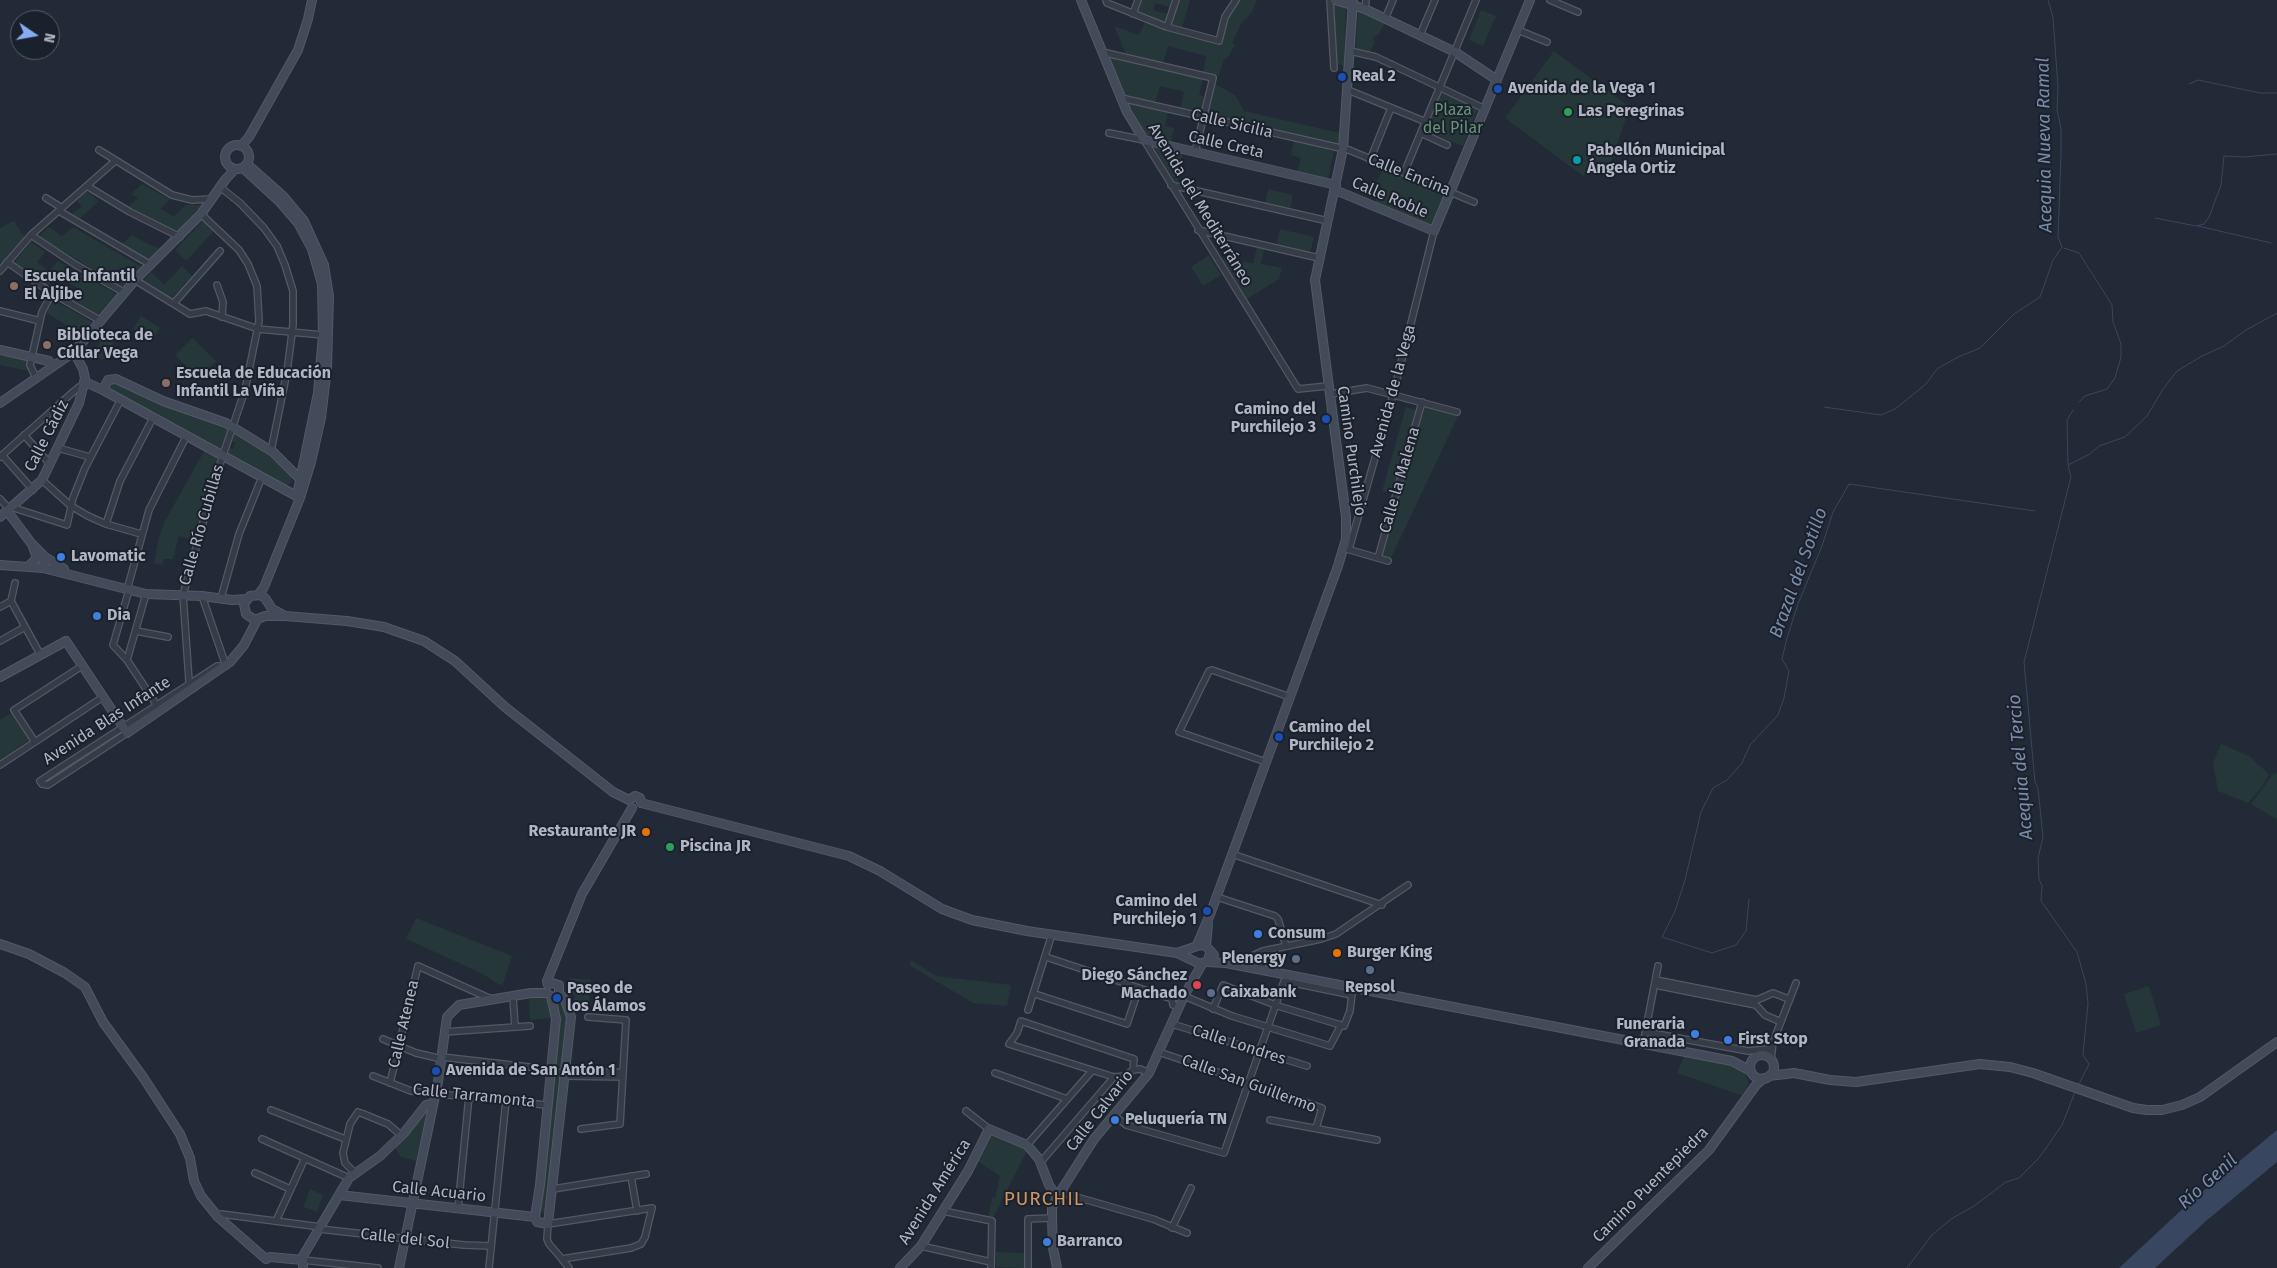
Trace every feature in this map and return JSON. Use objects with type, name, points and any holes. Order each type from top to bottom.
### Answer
[{"type":"street","points":[[244,148],[298,50],[312,0]]},
{"type":"street","name":"Avenida del Mediterráneo","points":[[1081,0],[1121,98],[1144,140],[1298,389],[1329,390]]},
{"type":"street","points":[[1133,14],[1138,0]]},
{"type":"street","points":[[1167,27],[1176,0]]},
{"type":"street","points":[[1106,2],[1167,27],[1219,41],[1226,17],[1236,0]]},
{"type":"street","points":[[1330,0],[1334,68]]},
{"type":"street","points":[[1335,0],[1351,1],[1455,52],[1497,80]]},
{"type":"street","points":[[1365,9],[1366,0]]},
{"type":"street","points":[[1385,19],[1393,0]]},
{"type":"street","points":[[1420,35],[1435,0]]},
{"type":"street","points":[[1404,174],[1476,0]]},
{"type":"street","points":[[1434,231],[1530,0]]},
{"type":"street","points":[[1550,0],[1578,12]]},
{"type":"street","name":"Camino Purchilejo","points":[[1199,962],[1195,947],[1217,897],[1346,548],[1349,535],[1351,517],[1329,390],[1315,280],[1343,149],[1348,90],[1351,1]]},
{"type":"street","points":[[1518,30],[1547,42]]},
{"type":"street","points":[[1350,51],[1376,57],[1485,109]]},
{"type":"street","points":[[1102,52],[1213,78],[1195,152]]},
{"type":"street","points":[[1348,90],[1426,122]]},
{"type":"street","name":"Calle Sicilia","points":[[1121,98],[1343,149]]},
{"type":"street","points":[[1370,160],[1391,108]]},
{"type":"street","name":"Calle Creta","points":[[1109,133],[1195,152],[1336,188]]},
{"type":"street","points":[[1421,133],[1447,145]]},
{"type":"street","points":[[0,403],[74,352],[135,280],[201,214],[225,180],[242,167],[249,157],[244,148],[235,146],[228,149],[225,156],[227,164],[225,180]]},
{"type":"street","name":"Calle Encina","points":[[1343,149],[1474,202]]},
{"type":"street","points":[[99,150],[177,197],[192,200],[212,199]]},
{"type":"street","points":[[0,271],[31,235],[115,161]]},
{"type":"street","points":[[227,164],[242,167],[289,202],[304,221],[319,249],[327,277],[330,318],[326,375],[317,435],[301,478],[285,490]]},
{"type":"street","points":[[242,167],[288,211],[306,238],[318,266],[322,284],[323,335],[315,412],[298,497],[261,596]]},
{"type":"street","points":[[1171,185],[1328,221]]},
{"type":"street","points":[[87,186],[130,212],[180,236]]},
{"type":"street","points":[[220,187],[258,222],[277,246],[285,265],[292,291],[292,332],[283,400],[271,450]]},
{"type":"street","name":"Calle Roble","points":[[1336,188],[1434,231]]},
{"type":"street","points":[[46,198],[60,210],[151,265]]},
{"type":"street","name":"Calle Río Cubillas","points":[[183,595],[222,456],[247,381],[258,329],[258,294],[248,264],[239,250],[201,214]]},
{"type":"street","points":[[1198,230],[1319,258]]},
{"type":"street","name":"Avenida de la Vega","points":[[1349,535],[1351,517],[1393,395],[1434,231]]},
{"type":"street","points":[[31,235],[76,265],[125,293]]},
{"type":"street","points":[[174,304],[220,251]]},
{"type":"street","points":[[7,262],[52,293],[101,321]]},
{"type":"street","points":[[135,280],[190,314],[201,311],[258,329],[323,335]]},
{"type":"street","points":[[217,285],[223,302],[222,317]]},
{"type":"street","points":[[36,378],[30,366],[40,320],[52,293]]},
{"type":"street","points":[[0,311],[40,320]]},
{"type":"street","points":[[0,350],[49,362],[53,366]]},
{"type":"street","points":[[74,352],[83,369],[84,385]]},
{"type":"street","points":[[103,390],[108,380],[116,379],[163,401],[232,426],[271,450],[301,478]]},
{"type":"street","points":[[33,490],[1,456],[73,392],[84,385],[103,390],[298,497]]},
{"type":"street","name":"Calle Cádiz","points":[[0,517],[12,509],[42,480],[81,398],[84,385]]},
{"type":"street","points":[[1329,390],[1367,388],[1456,412]]},
{"type":"street","points":[[73,392],[81,398]]},
{"type":"street","points":[[0,499],[12,509],[67,525],[78,483],[120,401]]},
{"type":"street","name":"Calle la Malena","points":[[1378,558],[1422,402]]},
{"type":"street","points":[[106,524],[120,480],[153,418]]},
{"type":"street","points":[[24,435],[50,464]]},
{"type":"street","points":[[159,708],[127,660],[113,646],[141,534],[155,497],[186,437]]},
{"type":"street","points":[[58,448],[90,457]]},
{"type":"street","points":[[221,598],[239,534],[262,477]]},
{"type":"street","points":[[42,480],[71,506],[106,524],[141,534]]},
{"type":"street","points":[[12,509],[16,523],[41,558],[67,573]]},
{"type":"street","points":[[1346,548],[1388,561]]},
{"type":"street","points":[[28,566],[41,558]]},
{"type":"street","points":[[41,558],[41,568]]},
{"type":"street","points":[[0,565],[28,566],[67,573],[146,594],[202,596],[232,600],[261,596]]},
{"type":"street","points":[[15,582],[11,601],[40,654]]},
{"type":"street","points":[[127,660],[146,594]]},
{"type":"street","points":[[183,595],[192,685]]},
{"type":"street","points":[[202,596],[226,666]]},
{"type":"street","points":[[261,596],[269,606],[285,616]]},
{"type":"street","points":[[244,609],[247,599]]},
{"type":"street","points":[[232,600],[254,619],[265,616],[285,616],[364,624],[400,632],[424,641],[455,661],[505,707],[613,792],[629,800]]},
{"type":"street","points":[[0,607],[11,601]]},
{"type":"street","points":[[265,616],[269,606]]},
{"type":"street","name":"Avenida Blas Infante","points":[[125,730],[48,785],[42,784],[40,781],[125,730],[192,685],[226,666],[239,653],[251,632],[254,619]]},
{"type":"street","points":[[0,641],[25,627]]},
{"type":"street","points":[[136,631],[168,637]]},
{"type":"street","points":[[0,677],[66,641],[125,730]]},
{"type":"street","points":[[35,742],[14,710],[82,666]]},
{"type":"street","points":[[1266,762],[1179,732],[1209,671],[1212,670],[1290,697]]},
{"type":"street","points":[[0,766],[103,696]]},
{"type":"street","points":[[629,800],[633,796],[638,796],[641,803]]},
{"type":"street","points":[[629,800],[632,808]]},
{"type":"street","points":[[632,808],[638,808],[641,803]]},
{"type":"street","points":[[641,803],[836,852],[866,864],[924,899],[955,914],[994,925],[1177,953],[1199,962],[1235,964],[1337,988]]},
{"type":"street","points":[[535,1216],[540,1185],[546,1104],[556,1019],[549,986],[582,894],[632,808]]},
{"type":"street","points":[[1232,854],[1382,905]]},
{"type":"street","points":[[1235,964],[1263,951],[1336,934],[1408,886]]},
{"type":"street","points":[[1217,897],[1275,916],[1278,919],[1286,946]]},
{"type":"street","name":"Camino Purchilejo","points":[[1199,962],[1208,950],[1211,912]]},
{"type":"street","points":[[1028,1010],[1035,994],[1052,934]]},
{"type":"street","points":[[0,944],[29,954],[65,973],[84,987],[103,1022],[143,1077],[180,1134],[190,1158],[194,1181],[201,1196],[218,1217],[266,1259],[267,1268]]},
{"type":"street","points":[[1177,953],[1195,947],[1208,950],[1226,963]]},
{"type":"street","points":[[1263,951],[1260,962],[1264,970]]},
{"type":"street","points":[[1046,957],[1172,999],[1177,996],[1184,996],[1213,1009],[1268,1028],[1330,1046],[1350,1010],[1353,991]]},
{"type":"street","name":"Calle Calvario","points":[[1057,1268],[1053,1248],[1052,1208],[1058,1195],[1089,1145],[1149,1073],[1199,962]]},
{"type":"street","name":"Calle Atenea","points":[[390,1083],[418,966],[491,999]]},
{"type":"street","points":[[1644,1039],[1658,966]]},
{"type":"street","points":[[1114,1115],[1126,1125],[1224,1153],[1284,981],[1337,988],[1732,1061],[1754,1058],[1766,1052],[1773,1042],[1796,983]]},
{"type":"street","points":[[1655,983],[1758,1000],[1773,993],[1789,999]]},
{"type":"street","points":[[1655,983],[1756,1006],[1764,1015],[1781,1022]]},
{"type":"street","points":[[399,1268],[442,1058],[447,1017],[455,1007],[531,993],[549,986],[559,985],[559,993],[565,1000],[571,1017],[563,1073],[547,1239],[569,1268]]},
{"type":"street","points":[[1213,1009],[1223,985],[1276,1005],[1342,1026]]},
{"type":"street","points":[[549,986],[556,996],[559,993]]},
{"type":"street","points":[[1035,994],[1128,1024],[1139,988]]},
{"type":"street","points":[[513,996],[515,1027]]},
{"type":"street","points":[[1172,999],[1173,1005],[1178,1007]]},
{"type":"street","points":[[581,1129],[620,1124],[626,1020],[588,1017]]},
{"type":"street","points":[[1133,1070],[1134,1059],[1021,1021],[1017,1033],[1009,1044],[1091,1072],[1114,1077],[1125,1076],[1133,1070],[1140,1069],[1149,1073]]},
{"type":"street","name":"Calle Londres","points":[[1172,1024],[1306,1066]]},
{"type":"street","points":[[444,1032],[530,1026]]},
{"type":"street","points":[[1646,1032],[1748,1051],[1766,1052]]},
{"type":"street","points":[[383,1039],[399,1046],[442,1058],[547,1069],[563,1073],[567,1071],[623,1074]]},
{"type":"street","points":[[1767,1077],[1773,1070],[1773,1042]]},
{"type":"street","points":[[1732,1061],[1758,1077],[1794,1074],[1856,1082],[1980,1064],[2010,1067],[2147,1110],[2182,1105],[2200,1097],[2277,1042]]},
{"type":"street","name":"Calle San Guillermo","points":[[1159,1052],[1322,1108],[1316,1128]]},
{"type":"street","points":[[1766,1052],[1772,1061],[1794,1074]]},
{"type":"street","points":[[1752,1072],[1750,1065],[1754,1058]]},
{"type":"street","points":[[1027,1145],[1091,1072]]},
{"type":"street","name":"Camino Puentepiedra","points":[[1749,1095],[1752,1072]]},
{"type":"street","points":[[995,1073],[1067,1099]]},
{"type":"street","name":"Calle Tarramonta","points":[[373,1076],[411,1091],[546,1104]]},
{"type":"street","points":[[1040,1163],[1114,1077]]},
{"type":"street","name":"Camino Puentepiedra","points":[[1588,1268],[1709,1150],[1749,1095],[1767,1077]]},
{"type":"street","points":[[458,1208],[470,1096]]},
{"type":"street","points":[[489,1268],[506,1100]]},
{"type":"street","points":[[303,1264],[320,1228],[352,1176],[380,1156],[426,1105],[432,1104]]},
{"type":"street","points":[[271,1110],[345,1139]]},
{"type":"street","points":[[966,1111],[989,1128],[1027,1145],[1040,1163],[1049,1185],[1058,1195],[1153,1219],[1187,1233]]},
{"type":"street","points":[[352,1176],[345,1163],[343,1153],[350,1124],[360,1113],[386,1123],[400,1136]]},
{"type":"street","points":[[1270,1120],[1378,1140]]},
{"type":"street","name":"Avenida América","points":[[900,1268],[921,1246],[943,1212],[968,1171],[989,1128]]},
{"type":"street","points":[[262,1138],[305,1158],[352,1176]]},
{"type":"street","points":[[276,1221],[305,1158]]},
{"type":"street","points":[[255,1173],[290,1189]]},
{"type":"street","points":[[553,1189],[646,1174]]},
{"type":"street","points":[[631,1176],[637,1211]]},
{"type":"street","points":[[1172,1228],[1191,1188]]},
{"type":"street","name":"Calle Acuario","points":[[339,1195],[535,1216],[549,1220]]},
{"type":"street","points":[[549,1220],[652,1208],[645,1237],[641,1244],[631,1248],[562,1259]]},
{"type":"street","points":[[921,1246],[991,1265],[992,1221],[943,1212]]},
{"type":"street","name":"Calle del Sol","points":[[218,1217],[222,1214],[405,1239],[491,1246]]},
{"type":"street","points":[[1028,1268],[1028,1219],[1052,1218]]},
{"type":"street","points":[[266,1259],[270,1256],[303,1264],[378,1268]]},
{"type":"green space","points":[[1140,0],[1172,0],[1170,7],[1155,3],[1153,10],[1167,14],[1165,23],[1136,12]]},
{"type":"green space","points":[[1178,0],[1190,0],[1182,28],[1171,24]]},
{"type":"green space","points":[[1239,0],[1257,0],[1252,12],[1241,24],[1232,43],[1235,44],[1229,56],[1223,61],[1219,76],[1203,72],[1206,56],[1168,46],[1163,63],[1126,54],[1114,26],[1139,35],[1145,22],[1221,45],[1229,18]]},
{"type":"green space","points":[[1331,1],[1346,6],[1344,65],[1336,64]]},
{"type":"green space","points":[[1358,10],[1385,22],[1378,36],[1376,35],[1373,40],[1375,42],[1370,52],[1356,49]]},
{"type":"green space","points":[[1481,10],[1496,16],[1483,46],[1469,40]]},
{"type":"green space","name":"Las Peregrinas","points":[[1554,51],[1630,107],[1608,169],[1583,176],[1505,118]]},
{"type":"green space","points":[[1108,56],[1203,79],[1199,95],[1205,97],[1202,113],[1180,109],[1184,92],[1160,86],[1155,102],[1125,95]]},
{"type":"green space","points":[[1215,84],[1235,95],[1244,111],[1340,133],[1338,146],[1208,115]]},
{"type":"green space","name":"Plaza del Pilar","points":[[1442,92],[1478,109],[1463,146],[1426,131]]},
{"type":"green space","points":[[1128,102],[1168,112],[1165,126],[1174,128],[1171,142],[1147,137]]},
{"type":"green space","points":[[1294,141],[1334,151],[1328,179],[1297,172],[1301,158],[1291,155]]},
{"type":"green space","points":[[1153,146],[1183,153],[1177,183],[1175,182]]},
{"type":"green space","points":[[1383,168],[1445,194],[1432,227],[1375,203],[1382,187],[1376,184]]},
{"type":"green space","points":[[142,184],[170,199],[160,209],[174,216],[186,205],[201,205],[178,231],[168,228],[128,207],[138,198],[131,194]]},
{"type":"green space","points":[[1268,189],[1293,195],[1290,210],[1265,204]]},
{"type":"green space","points":[[87,191],[99,201],[78,220],[71,215],[82,206],[76,201]]},
{"type":"green space","points":[[14,221],[24,237],[0,265],[0,228]]},
{"type":"green space","points":[[203,221],[213,230],[212,233],[186,261],[175,250]]},
{"type":"green space","points":[[49,227],[62,236],[73,227],[142,267],[121,287],[39,236]]},
{"type":"green space","points":[[1280,229],[1314,237],[1310,253],[1276,245]]},
{"type":"green space","points":[[132,235],[160,249],[149,260],[121,245]]},
{"type":"green space","points":[[31,242],[45,252],[37,262],[49,271],[58,261],[116,294],[98,315],[70,299],[78,288],[56,276],[48,286],[14,263]]},
{"type":"green space","points":[[1257,247],[1264,249],[1261,264],[1282,268],[1279,279],[1247,299],[1222,259],[1253,263]]},
{"type":"green space","points":[[1209,255],[1221,275],[1203,286],[1191,267]]},
{"type":"green space","points":[[182,266],[192,276],[171,299],[143,281],[152,272],[164,285]]},
{"type":"green space","points":[[53,300],[92,322],[82,334],[46,313]]},
{"type":"green space","points":[[141,316],[160,328],[152,341],[133,329]]},
{"type":"green space","points":[[102,329],[116,332],[110,360],[96,358]]},
{"type":"green space","points":[[192,338],[216,361],[201,377],[193,373],[175,355]]},
{"type":"green space","points":[[0,355],[25,360],[26,357],[29,358],[29,371],[0,365]]},
{"type":"green space","points":[[114,383],[160,405],[210,420],[228,429],[220,451],[110,391],[110,386]]},
{"type":"green space","points":[[1425,406],[1459,414],[1390,560],[1381,557]]},
{"type":"green space","points":[[1406,407],[1416,410],[1393,494],[1382,491]]},
{"type":"green space","points":[[235,432],[252,442],[277,462],[292,478],[290,484],[284,485],[227,455],[230,448],[233,449],[236,443],[232,441]]},
{"type":"green space","points":[[204,451],[217,458],[194,540],[179,536],[173,559],[164,559],[162,565],[154,563],[159,536],[165,521]]},
{"type":"green space","points":[[11,713],[29,740],[0,760],[0,720]]},
{"type":"green space","points":[[2221,744],[2249,756],[2269,774],[2262,787],[2248,803],[2218,791],[2213,763]]},
{"type":"green space","points":[[2277,773],[2276,819],[2251,804],[2273,774]]},
{"type":"green space","points":[[416,918],[512,956],[502,986],[481,973],[406,939]]},
{"type":"green space","points":[[911,960],[936,976],[1011,985],[1007,1006],[973,1003],[909,965]]},
{"type":"green space","points":[[569,978],[591,980],[589,1007],[574,1006],[575,995],[567,994]]},
{"type":"green space","points":[[2149,986],[2161,1025],[2136,1033],[2124,994]]},
{"type":"green space","points":[[529,996],[546,996],[553,1018],[530,1020]]},
{"type":"green space","points":[[560,996],[569,1018],[562,1067],[552,1066],[554,999]]},
{"type":"green space","points":[[1684,1056],[1737,1066],[1744,1070],[1749,1084],[1743,1096],[1677,1073]]},
{"type":"green space","points":[[551,1076],[561,1077],[547,1213],[538,1212]]},
{"type":"green space","points":[[424,1112],[427,1114],[416,1161],[401,1157],[394,1147]]},
{"type":"green space","points":[[990,1133],[1028,1149],[993,1218],[988,1218],[992,1198],[995,1198],[1000,1176],[977,1161]]},
{"type":"green space","points":[[310,1189],[323,1195],[317,1212],[303,1207]]},
{"type":"green space","points":[[996,1252],[1025,1253],[1024,1268],[996,1267]]},
{"type":"water","points":[[2277,1130],[2277,1162],[2206,1221],[2155,1268],[2119,1268],[2189,1203]]},
{"type":"waterway","name":"Acequia Nueva Ramal","points":[[1824,407],[1881,415],[1895,409],[1926,384],[1937,369],[1958,357],[1980,348],[2014,314],[2040,297],[2053,260],[2062,247],[2058,237],[2061,129],[2057,109],[2058,87],[2053,17],[2048,0]]},
{"type":"waterway","points":[[2189,84],[2198,80],[2260,93],[2277,93]]},
{"type":"waterway","points":[[2155,218],[2196,226],[2204,224],[2209,217],[2221,185],[2224,156],[2244,157],[2277,154]]},
{"type":"waterway","points":[[2198,226],[2271,243]]},
{"type":"waterway","name":"Acequia del Tercio","points":[[2064,248],[2079,253],[2112,305],[2113,322],[2121,344],[2121,357],[2115,378],[2107,389],[2085,396],[2079,402]]},
{"type":"waterway","name":"Acequia del Tercio","points":[[2079,1084],[2089,1064],[2083,1055],[2088,1003],[2086,984],[2077,952],[2041,901],[2042,886],[2039,879],[2038,858],[2043,837],[2038,788],[2035,782],[2024,662],[2071,477],[2068,465],[2090,454],[2099,446],[2125,437],[2147,416],[2163,389],[2177,371],[2202,356],[2224,346],[2246,330],[2277,313]]},
{"type":"waterway","name":"Acequia del Tercio","points":[[2068,464],[2067,420],[2073,410]]},
{"type":"waterway","name":"Brazal del Sotillo","points":[[1749,899],[1746,931],[1736,945],[1712,953],[1662,937],[1675,911],[1685,880],[1701,812],[1713,788],[1727,780],[1742,763],[1750,745],[1778,715],[1784,698],[1789,671],[1782,659],[1787,638],[1833,512],[1849,484],[2035,511]]},
{"type":"waterway","name":"Acequia del Tercio","points":[[1907,1268],[1932,1235],[1951,1219],[1974,1206],[2006,1182],[2019,1178],[2039,1158],[2062,1125],[2075,1092]]},
{"type":"place","name":"Real 2","points":[[1342,77]]},
{"type":"place","name":"Avenida de la Vega 1","points":[[1498,89]]},
{"type":"place","name":"Las Peregrinas","points":[[1568,112]]},
{"type":"place","name":"Pabellón Municipal Ángela Ortiz","points":[[1577,160]]},
{"type":"place","name":"Escuela Infantil El Aljibe","points":[[14,286]]},
{"type":"place","name":"Biblioteca de Cúllar Vega","points":[[47,345]]},
{"type":"place","name":"Escuela de Educación Infantil La Viña","points":[[166,383]]},
{"type":"place","name":"Camino del Purchilejo 3","points":[[1326,419]]},
{"type":"place","name":"Lavomatic","points":[[61,557]]},
{"type":"place","name":"Dia","points":[[97,616]]},
{"type":"place","name":"Camino del Purchilejo 2","points":[[1279,737]]},
{"type":"place","name":"Restaurante JR","points":[[646,832]]},
{"type":"place","name":"Piscina JR","points":[[670,847]]},
{"type":"place","name":"Camino del Purchilejo 1","points":[[1207,911]]},
{"type":"place","name":"Consum","points":[[1258,934]]},
{"type":"place","name":"Burger King","points":[[1337,953]]},
{"type":"place","name":"Plenergy","points":[[1296,959]]},
{"type":"place","name":"Repsol","points":[[1370,970]]},
{"type":"place","name":"Diego Sánchez Machado","points":[[1197,985]]},
{"type":"place","name":"Caixabank","points":[[1211,993]]},
{"type":"place","name":"Paseo de los Álamos","points":[[557,998]]},
{"type":"place","name":"Funeraria Granada","points":[[1695,1034]]},
{"type":"place","name":"First Stop","points":[[1728,1040]]},
{"type":"place","name":"Avenida de San Antón 1","points":[[436,1071]]},
{"type":"place","name":"Peluquería TN","points":[[1115,1120]]},
{"type":"place","name":"Barranco","points":[[1047,1242]]},
{"type":"district","name":"PURCHIL","points":[[1044,1200]]},
{"type":"water label","name":"Río Genil","points":[[2208,1182]]}]
